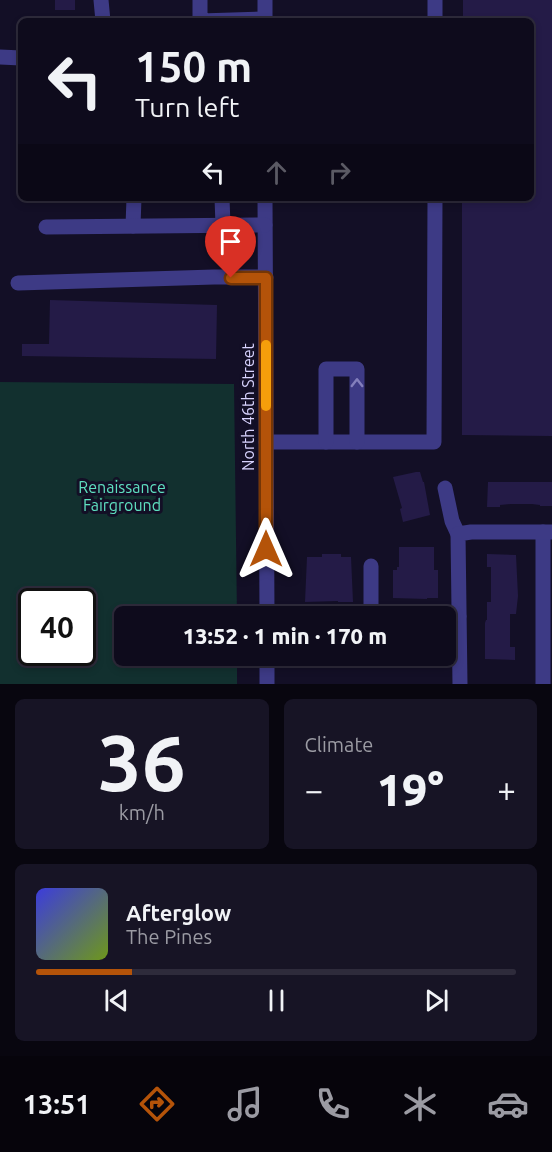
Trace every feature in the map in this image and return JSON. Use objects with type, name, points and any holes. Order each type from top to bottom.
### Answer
[{"type":"street","points":[[102,0],[103,18]]},
{"type":"street","points":[[200,0],[200,18]]},
{"type":"street","points":[[265,0],[265,18]]},
{"type":"street","points":[[435,0],[435,18]]},
{"type":"street","points":[[0,57],[18,58]]},
{"type":"street","points":[[133,226],[134,201]]},
{"type":"street","points":[[222,201],[224,225]]},
{"type":"street","name":"North 46th Street","points":[[265,201],[267,606]]},
{"type":"street","points":[[266,442],[434,442],[435,201]]},
{"type":"street","points":[[46,227],[265,225]]},
{"type":"street","points":[[18,283],[266,278]]},
{"type":"street","points":[[326,442],[326,369],[357,369],[357,442]]},
{"type":"street","points":[[445,488],[458,534],[456,606]]},
{"type":"street","points":[[458,534],[547,532],[543,684]]},
{"type":"street","points":[[371,566],[371,606]]},
{"type":"street","points":[[456,638],[460,684]]},
{"type":"street","points":[[267,666],[267,684]]},
{"type":"green space","name":"Renaissance Fairground","points":[[0,382],[234,384],[237,606],[114,606],[114,666],[237,666],[237,684],[0,684]]},
{"type":"building","points":[[55,0],[75,0],[75,10],[55,10]]},
{"type":"building","points":[[463,0],[552,0],[552,436],[462,435],[462,201],[534,201],[534,18],[463,18]]},
{"type":"building","points":[[50,300],[217,305],[216,359],[22,356],[22,344],[49,344]]},
{"type":"building","points":[[420,472],[424,482],[430,515],[403,522],[400,509],[402,508],[393,477]]},
{"type":"building","points":[[488,482],[552,482],[552,506],[511,504],[487,507]]},
{"type":"building","points":[[399,547],[434,547],[434,570],[438,570],[438,598],[393,598],[393,570],[399,567]]},
{"type":"building","points":[[322,554],[341,554],[341,557],[351,557],[353,602],[305,602],[307,557],[322,557]]},
{"type":"building","points":[[487,554],[516,555],[518,596],[516,614],[510,614],[510,647],[515,647],[515,660],[485,659],[487,602],[491,602],[491,567],[487,567]]},
{"type":"slow traffic","points":[[266,345],[266,406]]},
{"type":"route","points":[[231,278],[266,278],[266,549]]}]
